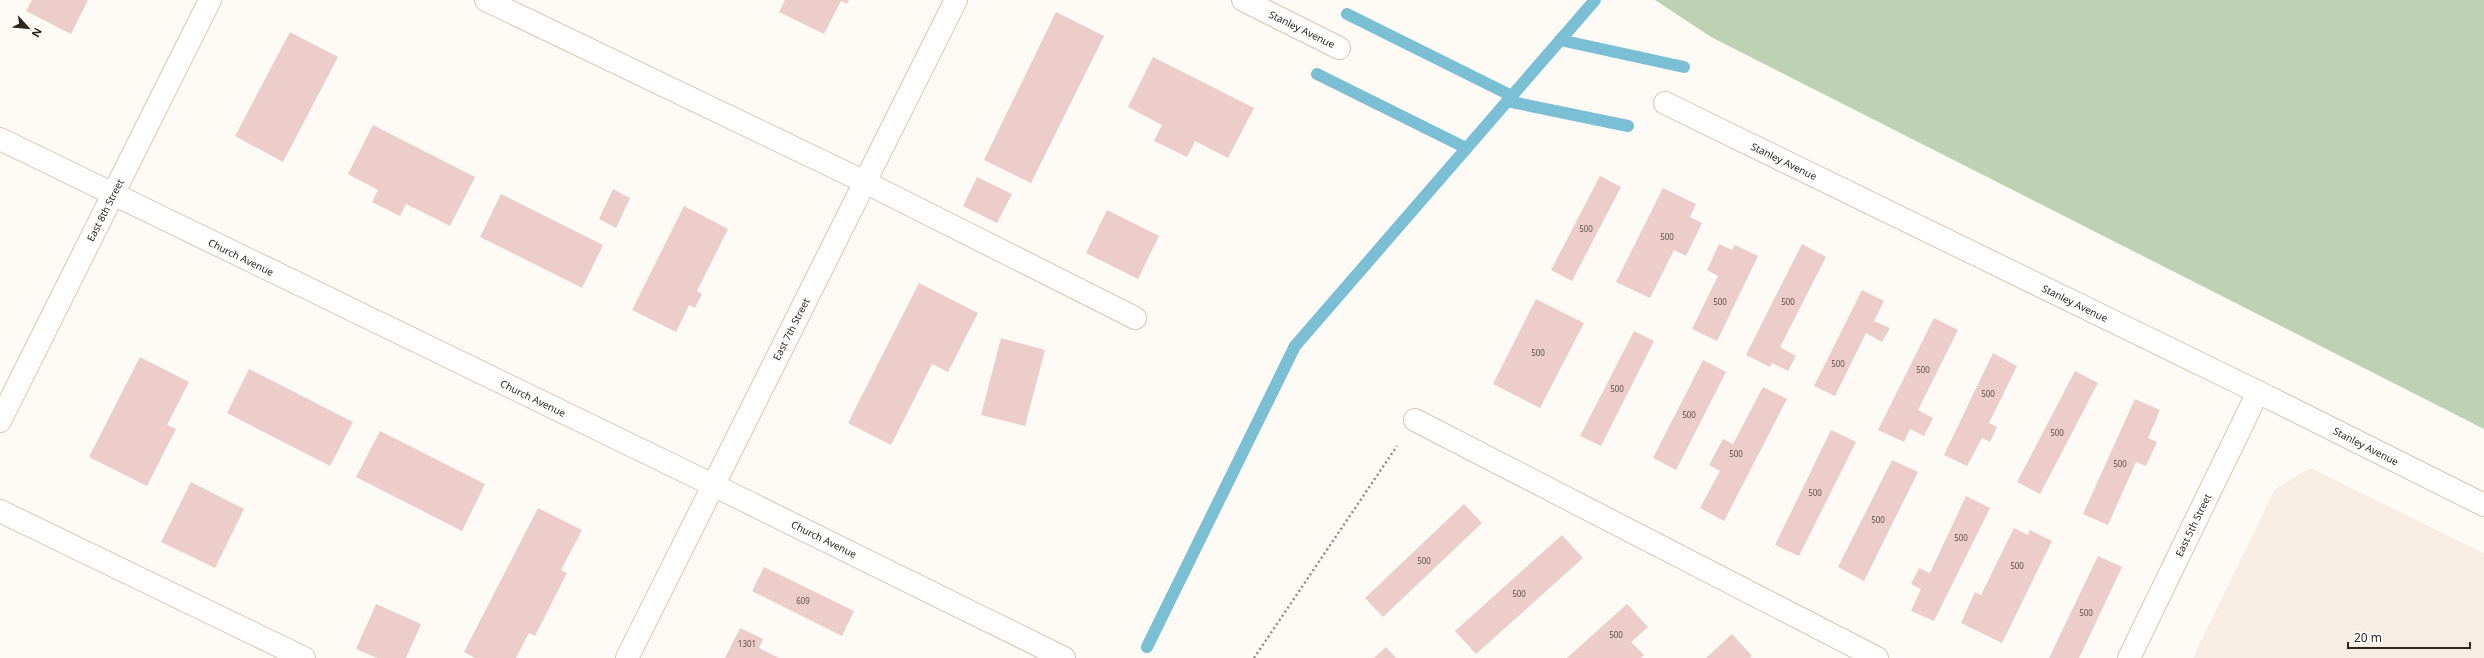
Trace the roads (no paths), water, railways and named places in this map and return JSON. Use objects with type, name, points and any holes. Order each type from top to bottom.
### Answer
[{"type":"street","name":"East 8th Street","points":[[0,420],[210,0]]},
{"type":"street","points":[[486,0],[865,182],[1135,318]]},
{"type":"street","name":"East 7th Street","points":[[626,658],[956,0]]},
{"type":"street","name":"Stanley Avenue","points":[[1243,0],[1339,48]]},
{"type":"street","name":"Stanley Avenue","points":[[1665,103],[2258,392],[2484,505]]},
{"type":"street","name":"Church Avenue","points":[[0,139],[714,485],[1064,658]]},
{"type":"street","name":"East 5th Street","points":[[2129,658],[2258,392]]},
{"type":"street","points":[[1415,420],[1877,658]]},
{"type":"street","points":[[0,511],[304,658]]},
{"type":"waterway","points":[[1147,647],[1295,346],[1595,0]]},
{"type":"waterway","points":[[1347,14],[1512,96]]},
{"type":"waterway","points":[[1560,40],[1684,67]]},
{"type":"waterway","points":[[1317,74],[1466,148]]},
{"type":"waterway","points":[[1507,101],[1628,126]]}]
